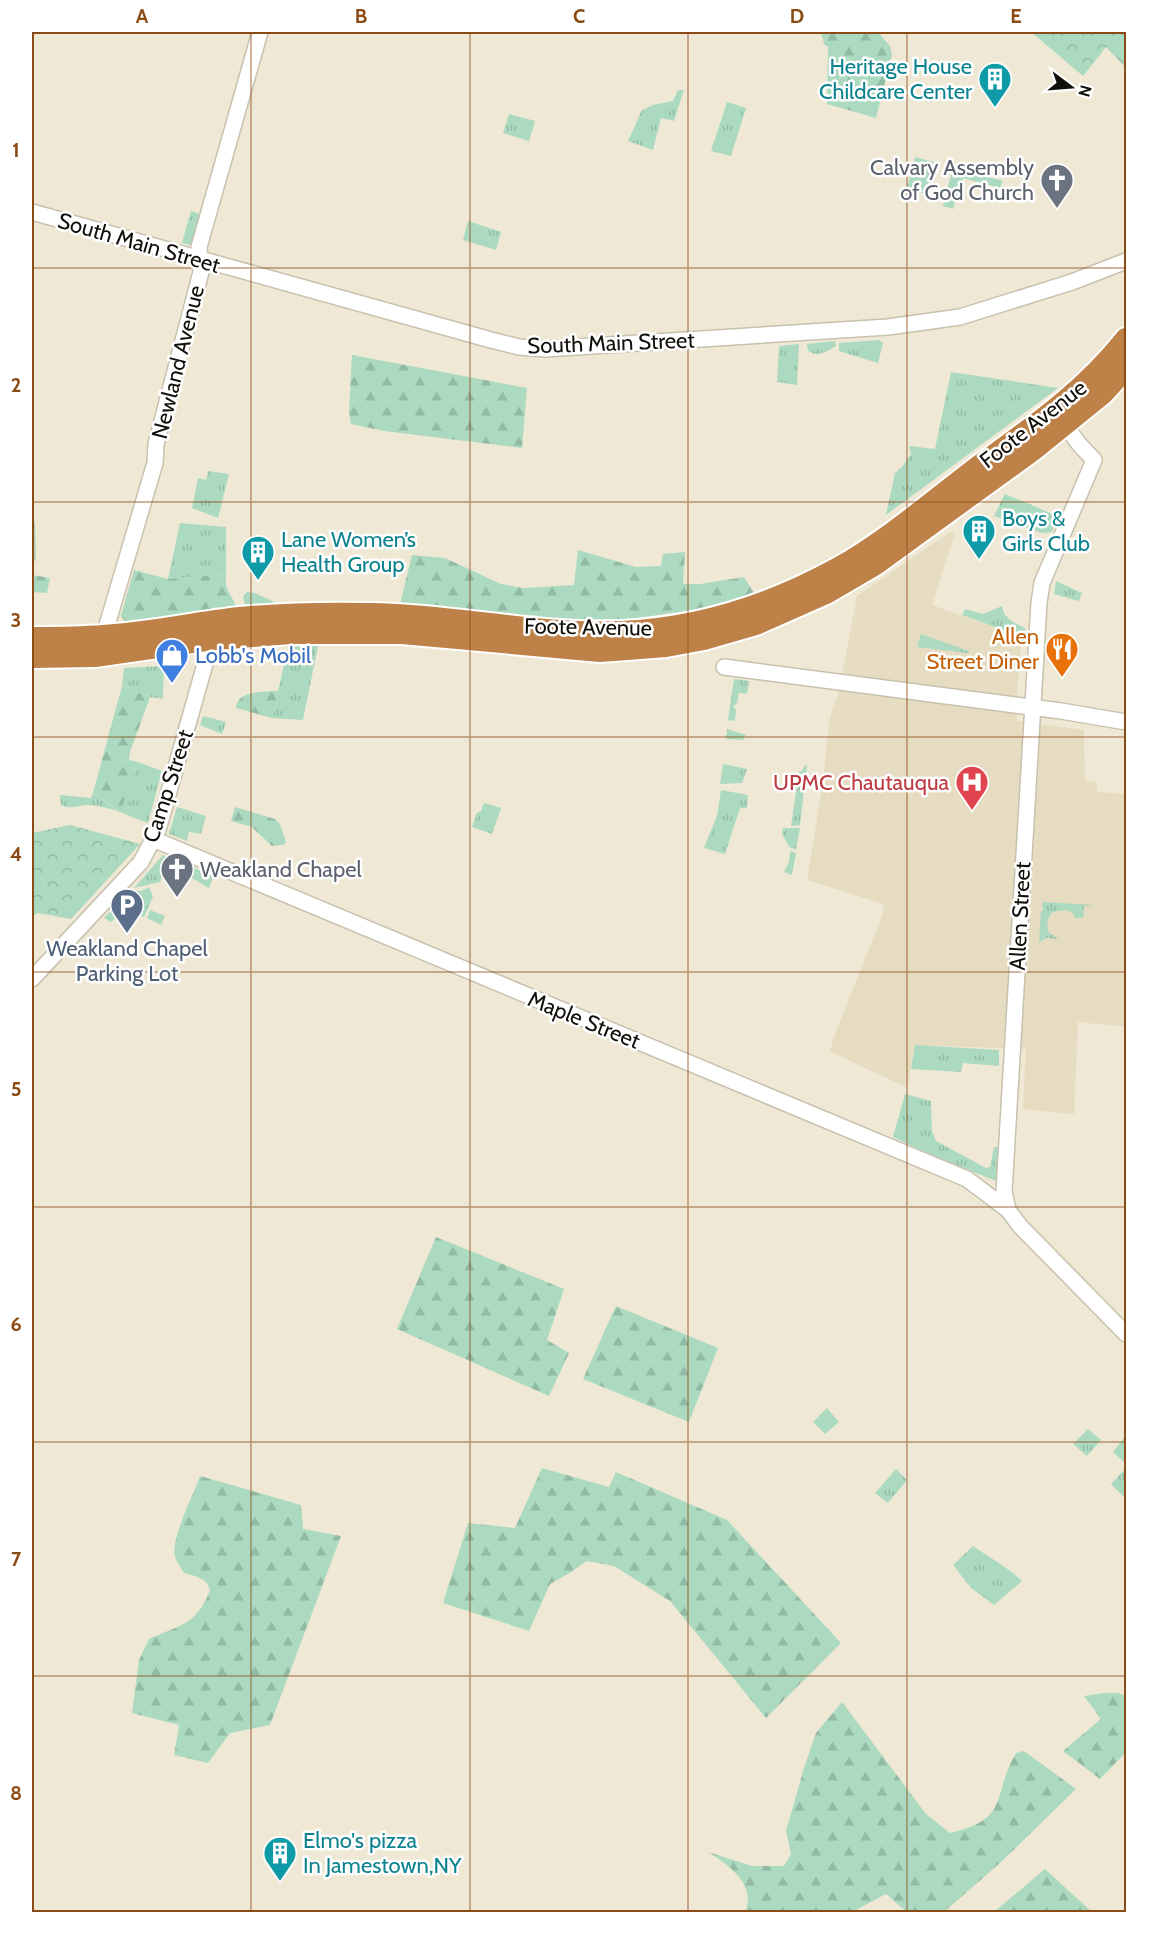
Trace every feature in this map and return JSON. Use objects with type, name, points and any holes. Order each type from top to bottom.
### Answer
[{"type":"highway","name":"Foote Avenue","points":[[1060,417],[1126,339]]},
{"type":"highway","name":"Foote Avenue","points":[[32,657],[204,632],[241,618],[370,614],[417,616],[563,632],[620,632],[698,623],[774,599],[840,567],[1060,417],[1102,394],[1126,368]]},
{"type":"highway","name":"Foote Avenue","points":[[32,638],[100,646]]},
{"type":"street","name":"Newland Avenue","points":[[100,646],[155,463],[156,444],[201,272],[199,247],[260,32]]},
{"type":"street","name":"South Main Street","points":[[32,213],[491,340],[519,347],[546,349],[888,327],[960,317],[1072,282],[1126,261]]},
{"type":"street","name":"Allen Street","points":[[1008,1210],[1004,1191],[1042,583],[1094,460],[1060,417]]},
{"type":"street","name":"Camp Street","points":[[32,979],[141,862],[158,830],[205,664],[204,632]]},
{"type":"street","points":[[723,667],[1033,707],[1126,722]]},
{"type":"street","name":"Maple Street","points":[[153,839],[967,1179],[1008,1210]]},
{"type":"street","points":[[1008,1210],[1020,1226],[1126,1334]]},
{"type":"shaded area","name":"UPMC Chautauqua","points":[[950,532],[955,533],[932,605],[1022,637],[1017,721],[1084,730],[1085,781],[1097,782],[1097,792],[1126,794],[1126,1027],[1078,1022],[1074,1114],[1023,1109],[1026,1049],[915,1045],[907,1088],[830,1051],[882,916],[884,904],[807,880],[822,788],[830,717],[838,695],[857,596]]},
{"type":"green space","points":[[821,32],[878,32],[890,46],[892,55],[876,118],[827,104],[828,47],[824,44]]},
{"type":"green space","points":[[1031,32],[1126,32],[1126,68],[1106,47],[1083,76]]},
{"type":"green space","points":[[678,90],[684,90],[674,121],[661,118],[653,150],[628,141],[642,110],[673,101]]},
{"type":"green space","points":[[727,102],[746,108],[731,156],[711,151]]},
{"type":"green space","points":[[509,114],[535,121],[529,141],[503,133]]},
{"type":"green space","points":[[915,157],[937,163],[928,195],[907,188]]},
{"type":"green space","points":[[953,167],[1003,181],[1000,188],[963,178],[953,209],[943,206]]},
{"type":"green space","points":[[191,211],[200,214],[193,242],[190,245],[182,243]]},
{"type":"green space","points":[[468,221],[501,232],[496,250],[463,240]]},
{"type":"green space","points":[[879,340],[883,343],[878,363],[839,351],[839,343]]},
{"type":"green space","points":[[835,341],[836,346],[822,353],[815,354],[808,351],[807,344]]},
{"type":"green space","points":[[799,344],[797,385],[777,382],[779,346]]},
{"type":"green space","points":[[352,355],[527,388],[522,448],[384,431],[351,424],[349,412]]},
{"type":"green space","points":[[951,372],[1058,388],[886,515],[895,473],[911,454],[909,446],[935,449]]},
{"type":"green space","points":[[208,471],[229,474],[218,518],[192,508],[198,478],[206,480]]},
{"type":"green space","points":[[1005,494],[1055,515],[1057,519],[1052,532],[1042,533],[994,516]]},
{"type":"green space","points":[[32,522],[35,522],[36,561],[32,560]]},
{"type":"green space","points":[[180,523],[226,527],[226,574],[168,579]]},
{"type":"green space","points":[[578,550],[636,567],[661,566],[663,554],[685,552],[683,584],[700,584],[744,577],[754,593],[693,610],[623,620],[553,619],[400,604],[412,555],[445,558],[501,584],[524,588],[574,585]]},
{"type":"green space","points":[[134,570],[168,579],[226,574],[226,586],[236,608],[126,623],[121,616]]},
{"type":"green space","points":[[32,575],[50,578],[47,593],[32,592]]},
{"type":"green space","points":[[1056,581],[1082,593],[1079,601],[1054,594]]},
{"type":"green space","points":[[247,592],[255,593],[277,605],[246,607],[243,597]]},
{"type":"green space","points":[[1002,606],[1007,618],[1025,628],[1023,637],[962,615],[965,609],[983,614]]},
{"type":"green space","points":[[921,634],[969,651],[968,653],[917,647]]},
{"type":"green space","points":[[318,646],[303,720],[272,718],[288,647]]},
{"type":"green space","points":[[164,666],[163,699],[150,697],[122,686],[124,668]]},
{"type":"green space","points":[[734,679],[749,681],[747,694],[739,693],[737,703],[733,707],[736,709],[735,721],[728,720]]},
{"type":"green space","points":[[122,686],[150,697],[130,752],[129,760],[138,762],[120,812],[93,793]]},
{"type":"green space","points":[[278,691],[272,718],[236,708],[241,698],[246,695]]},
{"type":"green space","points":[[203,716],[226,722],[222,734],[200,725]]},
{"type":"green space","points":[[727,729],[746,735],[743,740],[726,739]]},
{"type":"green space","points":[[138,762],[162,771],[148,823],[119,812]]},
{"type":"green space","points":[[723,764],[747,769],[742,783],[720,784]]},
{"type":"green space","points":[[807,765],[800,825],[791,826],[799,772]]},
{"type":"green space","points":[[721,790],[748,795],[747,808],[740,808],[725,854],[704,848],[717,816]]},
{"type":"green space","points":[[93,793],[118,812],[89,805],[64,806],[61,805],[60,795],[91,798]]},
{"type":"green space","points":[[484,803],[501,808],[492,834],[472,827]]},
{"type":"green space","points":[[177,807],[206,816],[201,834],[189,832],[187,841],[169,834]]},
{"type":"green space","points":[[235,807],[275,819],[280,824],[286,842],[283,845],[272,846],[252,827],[231,821]]},
{"type":"green space","points":[[70,825],[140,844],[71,919],[38,913],[32,916],[32,833]]},
{"type":"green space","points":[[783,828],[800,828],[796,849],[790,848],[782,834]]},
{"type":"green space","points":[[790,851],[796,853],[792,875],[784,872],[789,862]]},
{"type":"green space","points":[[163,855],[214,876],[209,888],[167,864],[160,882],[134,888]]},
{"type":"green space","points":[[149,887],[153,897],[144,917],[125,909],[111,922],[104,918],[131,891],[141,891]]},
{"type":"green space","points":[[1042,902],[1094,905],[1084,906],[1083,918],[1075,918],[1072,912],[1065,910],[1052,912],[1049,917],[1048,930],[1059,939],[1047,938],[1039,942]]},
{"type":"green space","points":[[150,910],[165,916],[161,925],[147,918]]},
{"type":"green space","points":[[915,1045],[999,1050],[999,1066],[963,1063],[961,1072],[911,1069]]},
{"type":"green space","points":[[905,1094],[931,1101],[932,1131],[936,1141],[986,1168],[990,1167],[994,1147],[999,1147],[996,1181],[893,1137]]},
{"type":"green space","points":[[436,1237],[564,1289],[547,1340],[569,1353],[549,1396],[397,1329]]},
{"type":"green space","points":[[616,1306],[718,1348],[689,1422],[583,1379]]},
{"type":"green space","points":[[827,1408],[839,1422],[825,1434],[813,1422]]},
{"type":"green space","points":[[1088,1429],[1101,1440],[1087,1456],[1073,1444]]},
{"type":"green space","points":[[1126,1435],[1126,1464],[1113,1452]]},
{"type":"green space","points":[[542,1468],[609,1487],[616,1472],[727,1520],[841,1643],[766,1718],[670,1601],[614,1566],[587,1561],[550,1584],[529,1631],[443,1603],[468,1523],[515,1528]]},
{"type":"green space","points":[[896,1469],[907,1480],[888,1503],[875,1493]]},
{"type":"green space","points":[[1124,1470],[1126,1473],[1126,1499],[1111,1484]]},
{"type":"green space","points":[[200,1476],[301,1505],[303,1529],[341,1536],[270,1725],[230,1733],[208,1763],[174,1755],[179,1725],[132,1713],[139,1660],[149,1639],[178,1627],[193,1617],[205,1602],[210,1590],[203,1580],[184,1573],[175,1557],[174,1549],[179,1529]]},
{"type":"green space","points":[[973,1546],[1022,1581],[994,1605],[971,1588],[953,1565]]},
{"type":"green space","points":[[1118,1693],[1126,1696],[1126,1752],[1100,1779],[1063,1751],[1101,1719],[1084,1696]]},
{"type":"green space","points":[[842,1702],[926,1814],[950,1833],[983,1821],[991,1813],[1016,1753],[1024,1751],[1076,1789],[1001,1862],[944,1912],[907,1912],[886,1894],[852,1912],[745,1912],[748,1902],[744,1885],[732,1870],[708,1852],[752,1866],[784,1866],[791,1854],[786,1831],[816,1733]]},
{"type":"green space","points":[[1045,1869],[1092,1912],[994,1912]]},
{"type":"place","name":"Heritage House Childcare Center","points":[[995,108]]},
{"type":"place","name":"Calvary Assembly of God Church","points":[[1057,209]]},
{"type":"place","name":"Boys & Girls Club","points":[[979,560]]},
{"type":"place","name":"Lane Women’s Health Group","points":[[258,581]]},
{"type":"place","name":"Allen Street Diner","points":[[1062,678]]},
{"type":"place","name":"Lobb's Mobil","points":[[172,684]]},
{"type":"place","name":"UPMC Chautauqua","points":[[972,811]]},
{"type":"place","name":"Weakland Chapel","points":[[177,898]]},
{"type":"place","name":"Weakland Chapel Parking Lot","points":[[127,934]]},
{"type":"place","name":"Elmo's pizza In Jamestown,NY","points":[[280,1882]]}]
